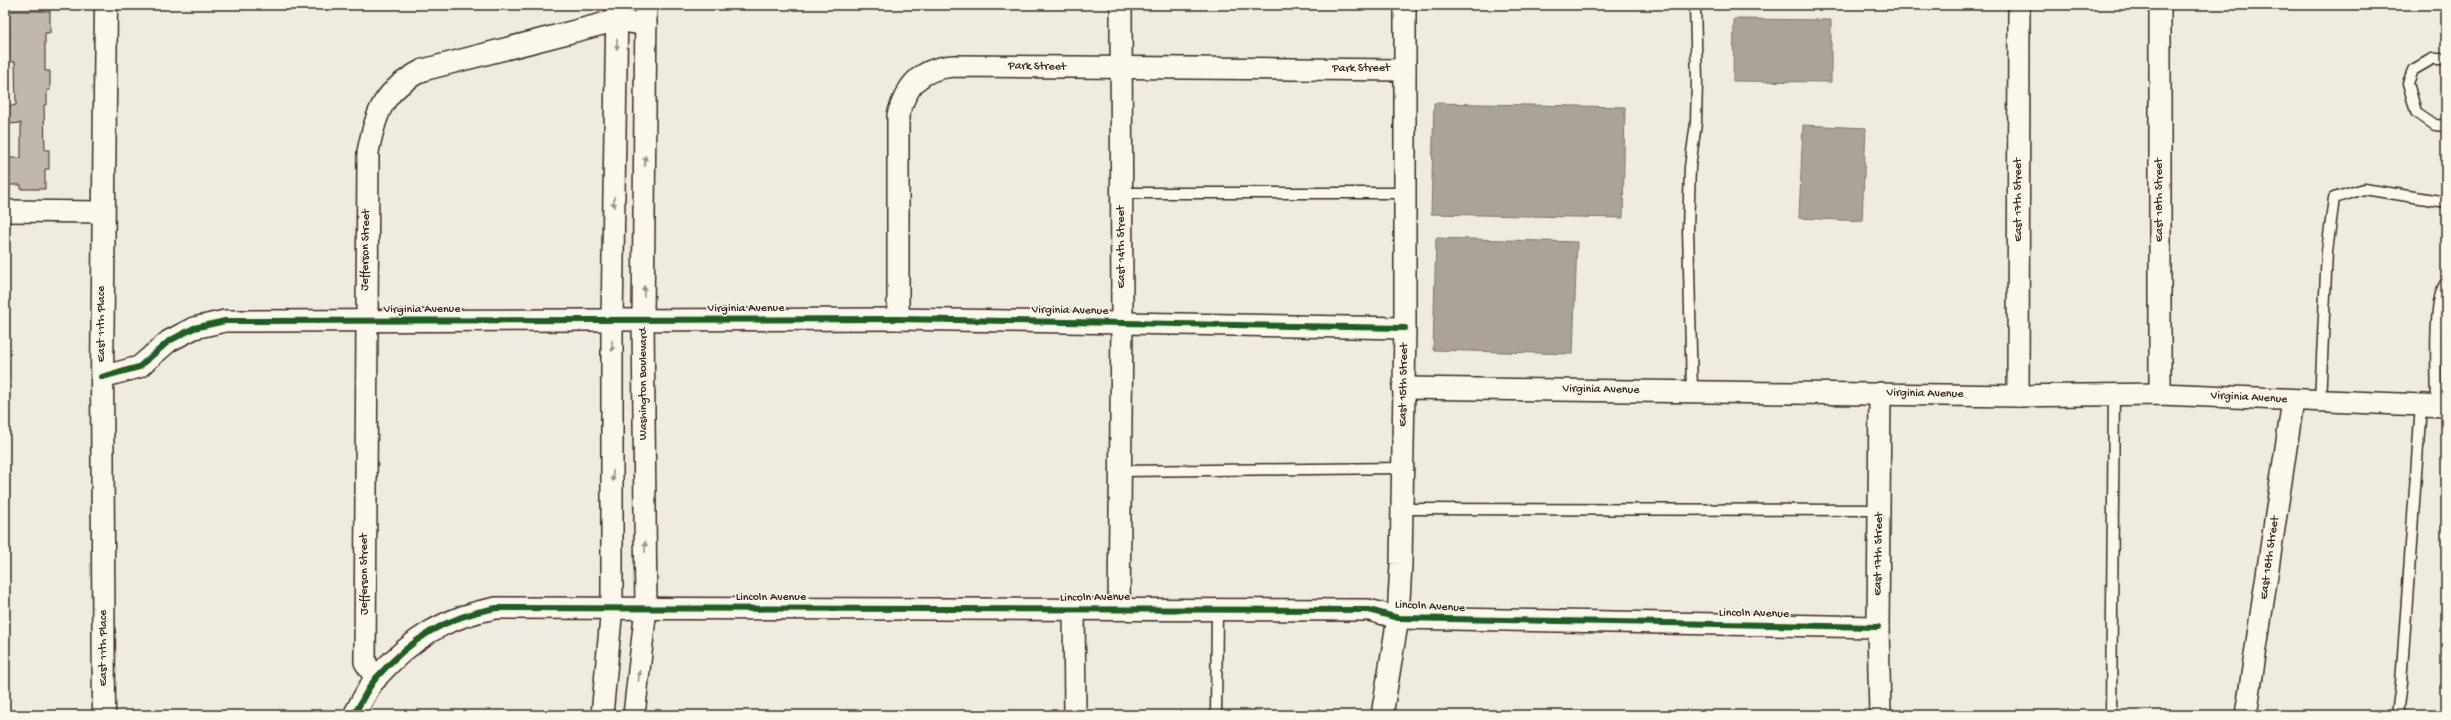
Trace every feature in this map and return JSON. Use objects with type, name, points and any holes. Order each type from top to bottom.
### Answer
[{"type":"street","name":"East 11th Place","points":[[104,715],[102,378],[106,5]]},
{"type":"street","name":"East 14th Street","points":[[1119,608],[1122,322],[1121,5]]},
{"type":"street","name":"East 15th Street","points":[[1382,715],[1398,618],[1402,509],[1405,328],[1405,5]]},
{"type":"street","name":"East 17th Street","points":[[2018,396],[2019,5]]},
{"type":"street","name":"East 18th Street","points":[[2160,5],[2160,394]]},
{"type":"street","points":[[602,715],[612,607],[612,321],[616,10]]},
{"type":"street","name":"Jefferson Street","points":[[376,679],[364,662],[368,152],[373,126],[386,98],[402,81],[423,70],[616,10],[646,15]]},
{"type":"street","name":"Washington Boulevard","points":[[634,715],[646,608],[643,321],[646,15]]},
{"type":"street","name":"Park Street","points":[[898,319],[898,115],[902,102],[917,80],[931,69],[953,66],[1405,70]]},
{"type":"street","points":[[5,211],[103,212]]},
{"type":"street","name":"Virginia Avenue","points":[[102,378],[139,367],[169,341],[194,328],[217,323],[898,319],[1405,328]]},
{"type":"street","name":"Virginia Avenue","points":[[1403,388],[1880,393],[2018,396],[2160,394],[2293,401],[2435,405]]},
{"type":"street","name":"East 17th Street","points":[[1880,393],[1878,627],[1880,715]]},
{"type":"street","name":"East 18th Street","points":[[2246,715],[2293,401]]},
{"type":"street","name":"Lincoln Avenue","points":[[354,715],[376,679],[415,642],[432,630],[469,613],[496,608],[1119,608],[1369,610],[1398,618],[1878,627]]},
{"type":"street","points":[[1074,609],[1075,715]]},
{"type":"lane","points":[[1692,391],[1688,229],[1690,167],[1696,123],[1697,88],[1695,5]]},
{"type":"lane","points":[[2446,59],[2432,59],[2413,70],[2408,83],[2416,112],[2435,125],[2446,126]]},
{"type":"lane","points":[[2320,401],[2326,251],[2334,198],[2364,190],[2446,202]]},
{"type":"lane","points":[[1121,193],[1405,193]]},
{"type":"lane","points":[[2397,715],[2435,405],[2441,368],[2439,300],[2442,287],[2446,283]]},
{"type":"lane","points":[[2111,715],[2114,394]]},
{"type":"lane","points":[[1120,471],[1403,468]]},
{"type":"lane","points":[[1402,509],[1879,510]]},
{"type":"lane","points":[[1216,715],[1217,609]]},
{"type":"shaded area","points":[[1734,19],[1831,20],[1831,82],[1733,81]]},
{"type":"shaded area","points":[[1434,103],[1625,107],[1623,218],[1431,214]]},
{"type":"shaded area","points":[[1803,125],[1866,128],[1862,221],[1799,218]]},
{"type":"shaded area","points":[[1436,238],[1577,242],[1573,354],[1433,350]]},
{"type":"building","points":[[5,11],[50,11],[50,33],[45,33],[45,71],[50,71],[50,90],[47,90],[47,104],[44,105],[45,150],[49,150],[49,169],[45,169],[45,189],[21,189],[21,185],[5,185],[5,158],[21,158],[21,123],[9,124],[9,106],[16,105],[15,62],[8,62],[9,32],[5,32]]},
{"type":"cycle path","points":[[102,377],[139,367],[169,341],[194,328],[225,321],[898,319],[1405,328]]},
{"type":"cycle path","points":[[354,715],[376,678],[389,664],[416,641],[430,632],[461,617],[496,608],[1369,610],[1398,618],[1878,627]]}]
